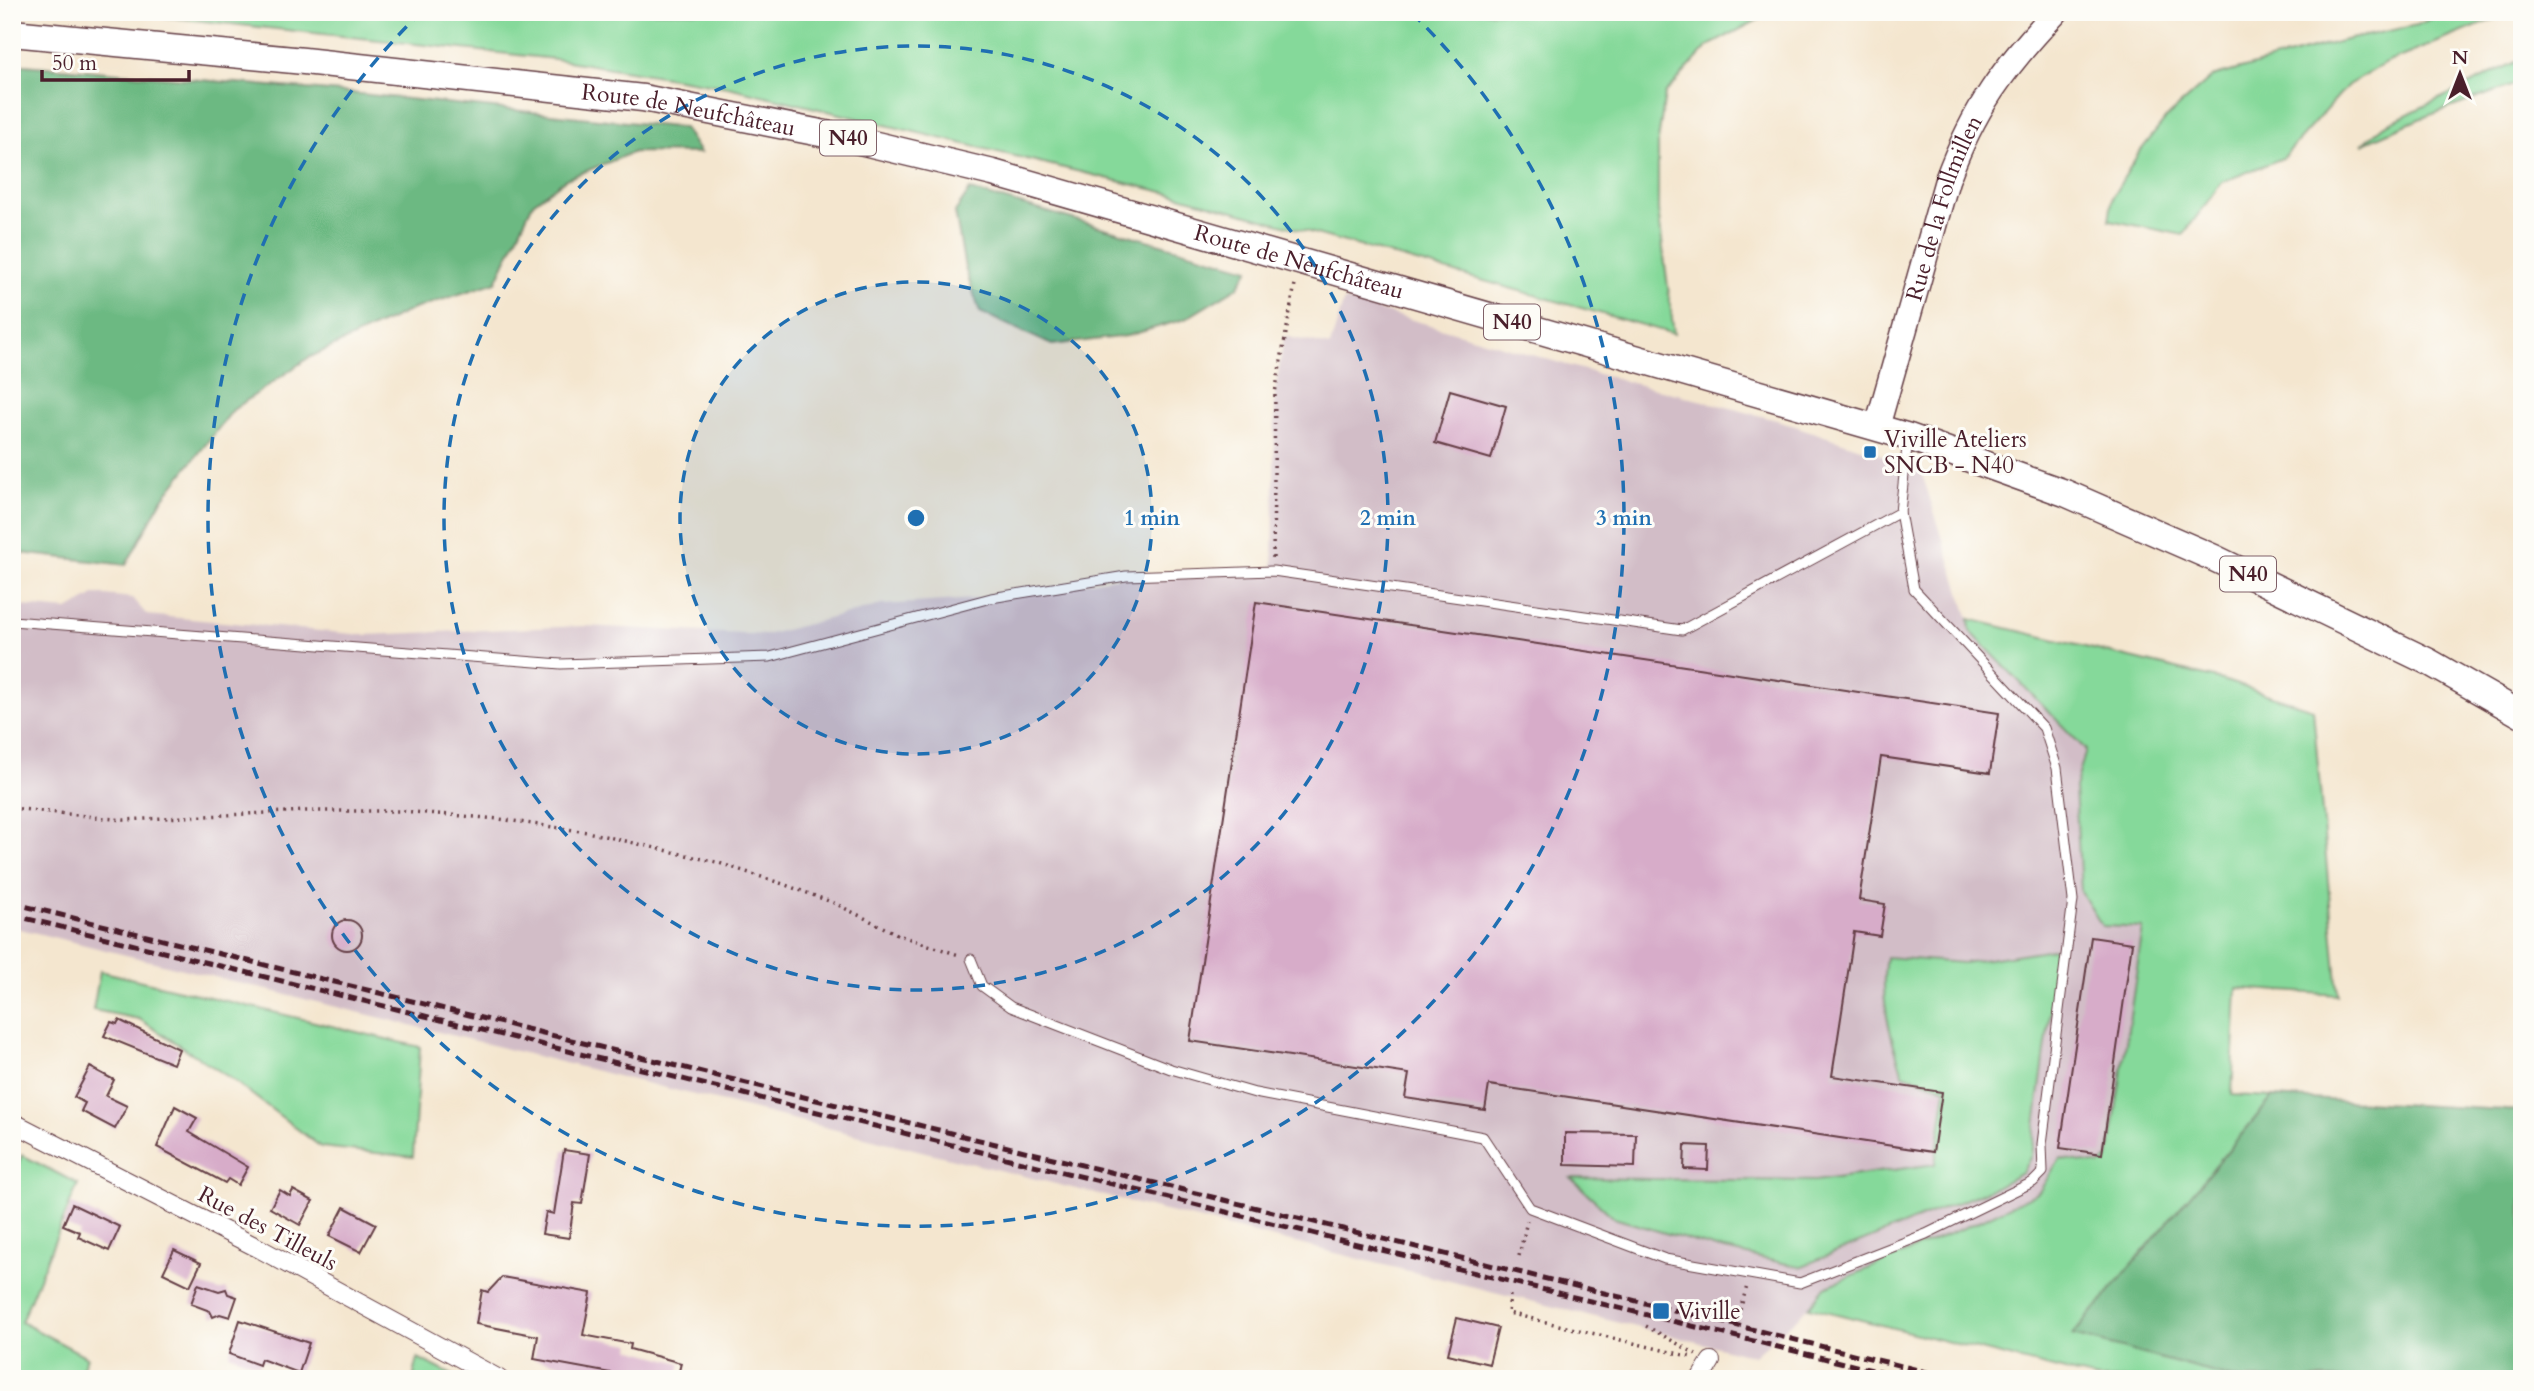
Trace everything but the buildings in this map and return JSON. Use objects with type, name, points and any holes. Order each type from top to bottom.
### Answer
[{"type":"main road","name":"Route de Neufchâteau","points":[[12,33],[514,83],[724,112],[993,173],[1909,436],[2065,493],[2214,558],[2429,662],[2522,715]]},
{"type":"street","name":"Rue de la Follmillen","points":[[1877,427],[1947,180],[1962,141],[1980,106],[2009,63],[2056,12]]},
{"type":"street","name":"Rue des Tilleuls","points":[[12,1122],[262,1250],[499,1379]]},
{"type":"street","points":[[1700,1379],[1711,1361]]},
{"type":"lane","points":[[971,959],[982,986],[1011,1007],[1171,1069],[1255,1093],[1483,1137],[1530,1208],[1665,1259],[1800,1283],[1926,1234],[2033,1182],[2043,1172],[2042,1144],[2073,900],[2057,768],[2045,728],[1914,589],[1900,512],[1909,436]]},
{"type":"lane","points":[[12,621],[561,664],[770,657],[991,598],[1126,576],[1273,571],[1682,630],[1900,512]]},
{"type":"path","points":[[1273,571],[1275,393],[1300,262]]},
{"type":"path","points":[[12,808],[124,820],[307,811],[402,811],[499,819],[587,832],[716,862],[783,884],[834,903],[901,936],[971,959]]},
{"type":"path","points":[[1519,1256],[1530,1208]]},
{"type":"path","points":[[1740,1310],[1751,1274]]},
{"type":"path","points":[[1510,1295],[1508,1313],[1711,1361]]},
{"type":"path","points":[[1646,1326],[1711,1361]]},
{"type":"shaded area","points":[[1344,300],[1598,374],[1777,420],[1920,468],[1969,619],[1970,631],[2086,750],[2075,788],[2143,928],[2109,1157],[2100,1166],[2060,1158],[2039,1192],[1976,1223],[1825,1287],[1809,1307],[1754,1356],[12,927],[12,605],[68,610],[96,594],[132,598],[147,615],[364,635],[584,626],[765,635],[882,605],[991,598],[1126,576],[1273,570],[1275,393],[1284,336],[1330,346]]},
{"type":"green space","points":[[119,12],[1773,12],[1708,46],[1665,94],[1658,141],[1658,210],[1674,334],[1180,196],[728,87],[555,59]]},
{"type":"green space","points":[[2445,12],[2512,12],[2386,63],[2348,85],[2283,158],[2222,182],[2183,235],[2109,220],[2113,196],[2138,154],[2168,116],[2212,77],[2341,41],[2417,25]]},
{"type":"green space","points":[[2522,59],[2519,83],[2419,119],[2362,144],[2385,125]]},
{"type":"green space","points":[[12,64],[342,92],[684,128],[700,153],[634,152],[566,179],[533,203],[496,282],[411,310],[308,358],[233,410],[161,501],[126,565],[12,552]]},
{"type":"green space","points":[[970,190],[1249,269],[1238,287],[1185,319],[1127,336],[1052,345],[980,312],[965,268],[955,212]]},
{"type":"green space","points":[[1969,619],[2222,680],[2313,709],[2338,995],[2237,988],[2232,1095],[2273,1097],[2073,1335],[2237,1379],[2097,1379],[1809,1307],[1825,1287],[1975,1223],[2039,1192],[2060,1158],[2100,1165],[2109,1157],[2143,928],[2102,926],[2081,892],[2075,788],[2086,750],[1970,631]]},
{"type":"green space","points":[[2059,948],[2031,1156],[2022,1173],[1996,1187],[1800,1267],[1716,1248],[1614,1218],[1571,1178],[1815,1181],[1935,1164],[1946,1089],[1903,1074],[1890,1031],[1885,1002],[1886,957],[1963,963]]},
{"type":"green space","points":[[100,971],[420,1047],[413,1157],[321,1147],[233,1080],[139,1019],[93,1010]]},
{"type":"green space","points":[[2273,1097],[2522,1111],[2522,1379],[2237,1379],[2073,1335]]},
{"type":"green space","points":[[22,1155],[78,1184],[21,1322],[87,1357],[78,1379],[12,1379],[12,1176]]},
{"type":"green space","points":[[418,1358],[460,1379],[413,1379]]},
{"type":"railway","points":[[12,903],[1955,1379]]},
{"type":"railway","points":[[12,915],[1909,1379]]},
{"type":"place","name":"Viville Ateliers SNCB - N40","points":[[1870,452]]},
{"type":"place","name":"Viville","points":[[1661,1311]]}]
